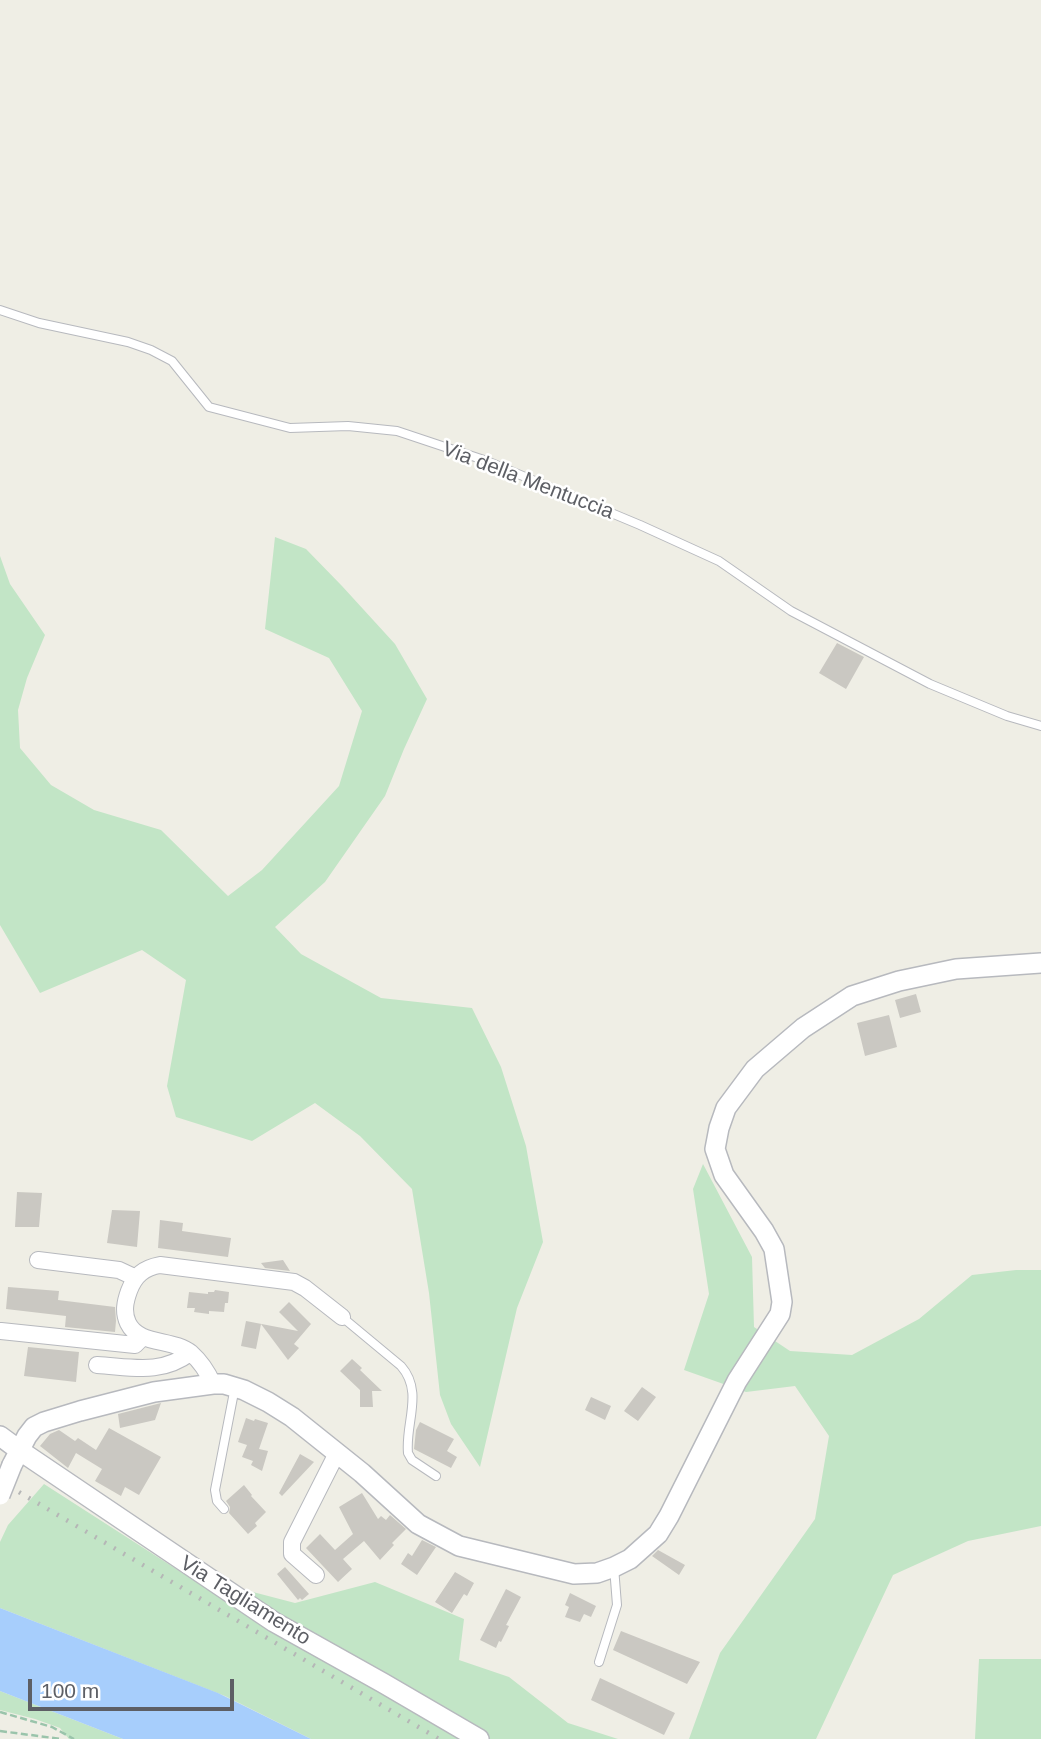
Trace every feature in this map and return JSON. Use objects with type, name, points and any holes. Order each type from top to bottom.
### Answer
[{"type":"street","points":[[0,1494],[15,1458],[34,1427],[44,1422],[80,1410],[154,1392],[225,1384],[244,1390],[276,1407],[362,1473],[418,1524],[459,1546],[574,1574],[597,1573],[630,1559],[658,1534],[737,1381],[780,1314],[782,1303],[774,1249],[724,1175],[715,1149],[726,1108],[755,1069],[803,1028],[852,996],[899,981],[956,969],[1041,963]]},
{"type":"street","points":[[38,1260],[119,1270],[134,1277]]},
{"type":"street","points":[[213,1384],[190,1353],[180,1347],[143,1337],[131,1328],[124,1314],[134,1277],[148,1268],[160,1265],[294,1282],[342,1317]]},
{"type":"street","points":[[1,1331],[135,1345],[143,1337]]},
{"type":"street","points":[[97,1365],[155,1368],[180,1361],[190,1353]]},
{"type":"street","name":"Via Tagliamento","points":[[0,1436],[15,1458],[274,1622],[479,1739]]},
{"type":"street","points":[[316,1575],[292,1554],[292,1542],[337,1453]]},
{"type":"lane","name":"Via della Mentuccia","points":[[0,310],[39,323],[128,342],[151,350],[172,361],[209,407],[290,428],[348,426],[397,431],[487,461],[719,561],[791,611],[930,684],[1007,716],[1041,726]]},
{"type":"lane","points":[[342,1317],[407,1374],[413,1403],[408,1453],[412,1460],[436,1476]]},
{"type":"lane","points":[[223,1509],[217,1501],[215,1490],[234,1387]]},
{"type":"lane","points":[[599,1662],[617,1605],[614,1567]]},
{"type":"path","points":[[0,1712],[52,1727],[74,1739]]},
{"type":"path","points":[[0,1731],[74,1739]]},
{"type":"green space","points":[[275,537],[306,549],[342,586],[395,644],[427,699],[385,796],[325,882],[275,927],[301,954],[381,998],[472,1008],[501,1067],[526,1146],[543,1242],[517,1308],[480,1467],[451,1424],[440,1395],[429,1293],[412,1189],[360,1136],[315,1103],[252,1141],[176,1117],[167,1086],[186,980],[142,950],[40,993],[0,925],[0,556],[10,584],[45,635],[27,678],[18,710],[20,748],[51,785],[94,810],[161,830],[228,896],[262,870],[339,786],[362,711],[329,658],[265,629]]},
{"type":"green space","points":[[703,1164],[752,1257],[754,1327],[790,1351],[852,1355],[919,1319],[972,1275],[1041,1270],[1041,1526],[968,1541],[893,1575],[816,1739],[689,1739],[720,1653],[815,1519],[829,1436],[795,1386],[746,1392],[684,1370],[709,1294],[693,1189]]},
{"type":"green space","points":[[44,1484],[184,1574],[295,1603],[375,1582],[464,1619],[459,1660],[509,1677],[568,1723],[618,1739],[311,1739],[225,1696],[0,1608],[0,1542],[8,1525]]},
{"type":"green space","points":[[979,1659],[1041,1659],[1041,1739],[975,1739]]},
{"type":"green space","points":[[0,1691],[123,1739],[69,1739],[60,1728],[0,1710]]},
{"type":"water","points":[[0,1608],[218,1693],[311,1739],[123,1739],[0,1691]]},
{"type":"building","points":[[837,643],[864,657],[846,689],[819,673]]},
{"type":"building","points":[[916,994],[921,1012],[900,1018],[895,1000]]},
{"type":"building","points":[[889,1015],[897,1047],[865,1056],[857,1023]]},
{"type":"building","points":[[17,1192],[42,1193],[39,1227],[15,1227]]},
{"type":"building","points":[[112,1210],[140,1211],[137,1247],[107,1243]]},
{"type":"building","points":[[160,1220],[183,1223],[182,1231],[231,1238],[228,1257],[158,1248]]},
{"type":"building","points":[[283,1260],[290,1271],[265,1268],[261,1263]]},
{"type":"building","points":[[8,1287],[59,1291],[58,1300],[115,1307],[115,1332],[65,1327],[66,1316],[6,1309]]},
{"type":"building","points":[[215,1290],[229,1292],[224,1312],[209,1311],[209,1314],[194,1312],[195,1308],[187,1308],[189,1292],[208,1294]]},
{"type":"building","points":[[289,1302],[311,1324],[294,1344],[299,1348],[288,1360],[261,1324],[256,1349],[241,1346],[246,1321],[298,1331],[279,1312]]},
{"type":"building","points":[[28,1347],[79,1352],[76,1382],[24,1376]]},
{"type":"building","points":[[352,1359],[382,1391],[372,1391],[373,1407],[360,1407],[360,1390],[340,1371]]},
{"type":"building","points":[[642,1387],[656,1397],[638,1421],[624,1411]]},
{"type":"building","points":[[591,1397],[611,1406],[605,1420],[585,1410]]},
{"type":"building","points":[[161,1403],[155,1420],[120,1428],[118,1414]]},
{"type":"building","points":[[246,1418],[268,1423],[259,1449],[268,1451],[262,1471],[251,1465],[253,1461],[242,1457],[247,1445],[238,1442]]},
{"type":"building","points":[[420,1422],[454,1439],[447,1451],[457,1457],[451,1468],[414,1449],[416,1430]]},
{"type":"building","points":[[109,1428],[161,1457],[139,1495],[125,1487],[121,1496],[95,1481],[102,1469],[76,1453],[68,1468],[40,1446],[50,1434],[59,1430],[96,1450]]},
{"type":"building","points":[[300,1454],[314,1462],[282,1496],[279,1493]]},
{"type":"building","points":[[244,1485],[266,1512],[248,1534],[229,1513],[230,1507],[226,1501]]},
{"type":"building","points":[[362,1493],[378,1519],[381,1516],[386,1520],[390,1515],[406,1529],[380,1560],[364,1541],[343,1559],[352,1569],[338,1582],[306,1548],[320,1534],[335,1550],[353,1534],[339,1507]]},
{"type":"building","points":[[422,1540],[436,1547],[417,1575],[401,1564],[408,1553],[412,1556]]},
{"type":"building","points":[[658,1550],[685,1565],[679,1575],[652,1556]]},
{"type":"building","points":[[285,1567],[309,1594],[302,1600],[298,1600],[277,1574]]},
{"type":"building","points":[[455,1572],[474,1583],[452,1613],[435,1602]]},
{"type":"building","points":[[506,1589],[521,1597],[496,1648],[480,1640]]},
{"type":"building","points":[[570,1593],[596,1606],[591,1617],[584,1614],[580,1622],[565,1617],[569,1607],[565,1605]]},
{"type":"building","points":[[621,1631],[700,1662],[687,1684],[613,1650]]},
{"type":"building","points":[[600,1678],[675,1713],[664,1735],[591,1700]]},
{"type":"railway","points":[[0,1481],[439,1739]]}]
